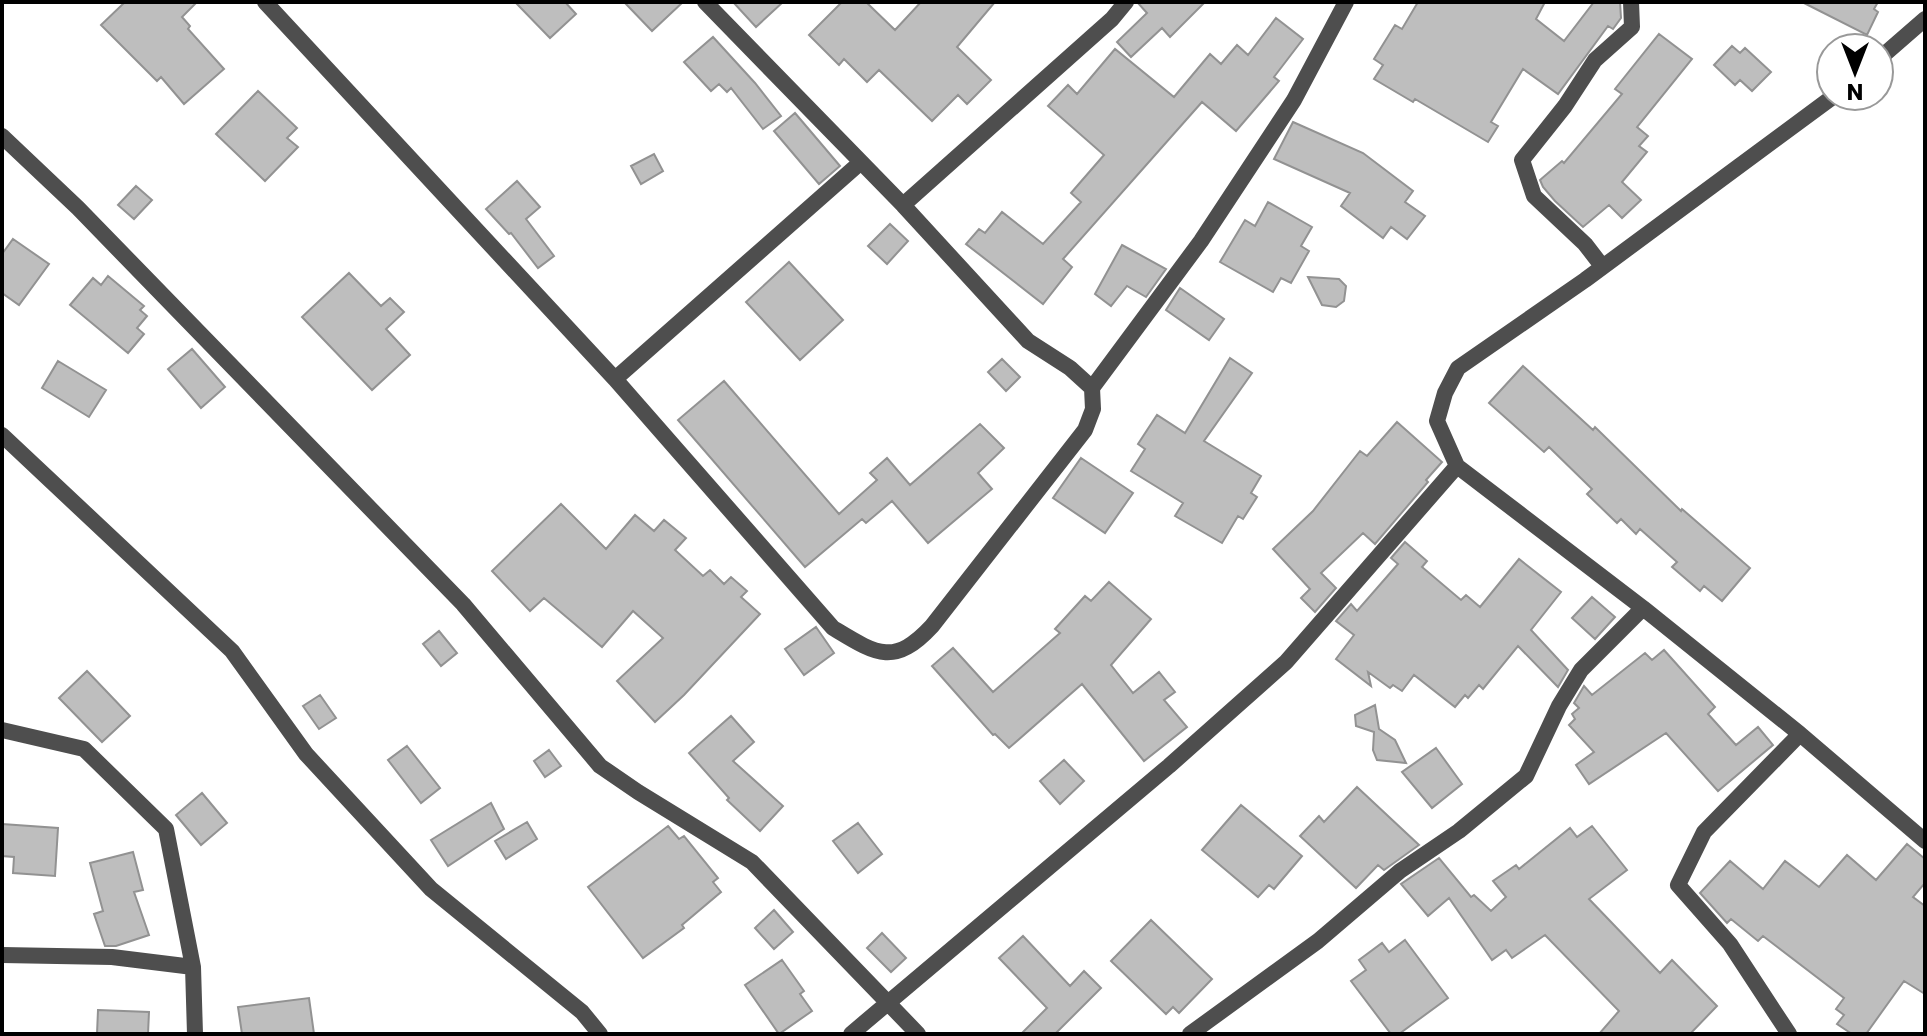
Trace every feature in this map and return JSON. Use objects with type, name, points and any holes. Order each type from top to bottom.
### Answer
[{"type":"street","points":[[265,2],[615,379],[833,628],[864,647],[892,654],[916,643],[932,626],[1085,430],[1093,409],[1092,388],[1210,229],[1294,100],[1346,2]]},
{"type":"street","points":[[705,2],[903,205],[1028,341],[1070,368],[1092,388]]},
{"type":"street","points":[[903,205],[1112,19],[1126,2]]},
{"type":"street","points":[[1602,266],[1585,244],[1534,196],[1522,160],[1565,106],[1595,60],[1632,27],[1631,2]]},
{"type":"street","points":[[1895,45],[1925,19]]},
{"type":"street","points":[[1815,110],[1458,368],[1445,393],[1437,421],[1457,466],[1643,608],[1800,734],[1925,841]]},
{"type":"street","points":[[2,136],[78,208],[463,604],[600,766],[752,862],[918,1034]]},
{"type":"street","points":[[615,379],[861,162]]},
{"type":"street","points":[[2,435],[232,651],[306,754],[431,889],[582,1012],[600,1034]]},
{"type":"street","points":[[851,1034],[1169,766],[1286,662],[1457,466]]},
{"type":"street","points":[[1190,1034],[1318,941],[1400,871],[1459,831],[1526,776],[1559,706],[1581,670],[1643,608]]},
{"type":"street","points":[[2,730],[84,749],[166,829],[193,967],[195,1034]]},
{"type":"street","points":[[1789,1034],[1730,944],[1678,885],[1704,832],[1800,734]]},
{"type":"street","points":[[2,955],[112,957],[193,967]]},
{"type":"building","points":[[125,2],[197,2],[182,17],[190,26],[188,29],[224,69],[184,104],[161,77],[157,81],[101,25]]},
{"type":"building","points":[[515,2],[565,2],[576,14],[550,38]]},
{"type":"building","points":[[624,2],[683,2],[652,31]]},
{"type":"building","points":[[733,2],[783,2],[756,27]]},
{"type":"building","points":[[842,2],[866,2],[895,30],[921,2],[995,2],[957,47],[991,80],[967,104],[958,95],[932,121],[879,70],[867,82],[844,59],[839,65],[809,35]]},
{"type":"building","points":[[1137,2],[1205,2],[1170,37],[1162,28],[1131,57],[1117,42],[1147,13]]},
{"type":"building","points":[[1418,2],[1545,2],[1536,19],[1564,41],[1594,2],[1620,2],[1621,18],[1613,29],[1608,26],[1558,94],[1523,69],[1491,122],[1498,126],[1488,142],[1374,79],[1383,65],[1374,59],[1395,25],[1402,29]]},
{"type":"building","points":[[1802,2],[1878,2],[1874,9],[1878,12],[1868,32],[1861,32]]},
{"type":"building","points":[[1276,18],[1303,39],[1274,77],[1279,81],[1236,131],[1202,102],[1063,259],[1072,267],[1043,304],[966,244],[979,229],[985,233],[1002,212],[1043,244],[1081,202],[1071,193],[1104,155],[1048,106],[1068,85],[1077,94],[1115,49],[1174,97],[1210,54],[1221,64],[1237,45],[1248,55]]},
{"type":"building","points":[[1659,34],[1692,59],[1637,127],[1648,136],[1639,146],[1647,152],[1622,182],[1641,200],[1622,218],[1609,205],[1583,227],[1555,201],[1540,180],[1562,161],[1564,163],[1622,94],[1615,89]]},
{"type":"building","points":[[713,37],[781,116],[763,129],[731,88],[727,92],[719,84],[711,91],[684,62]]},
{"type":"building","points":[[1732,46],[1740,53],[1745,48],[1771,72],[1752,91],[1740,80],[1735,85],[1714,65]]},
{"type":"building","points":[[258,91],[297,128],[287,138],[298,147],[265,181],[216,134]]},
{"type":"building","points":[[795,113],[840,166],[819,184],[774,131]]},
{"type":"building","points":[[1293,122],[1363,153],[1413,191],[1405,202],[1425,216],[1407,239],[1391,227],[1383,238],[1341,206],[1350,193],[1274,159]]},
{"type":"building","points":[[654,154],[663,171],[641,184],[631,166]]},
{"type":"building","points":[[517,181],[540,207],[526,219],[554,256],[538,268],[511,233],[486,209]]},
{"type":"building","points":[[136,186],[152,200],[134,219],[118,205]]},
{"type":"building","points":[[1268,202],[1312,227],[1301,246],[1309,251],[1291,283],[1281,278],[1273,292],[1220,262],[1245,220],[1255,226]]},
{"type":"building","points":[[890,224],[908,241],[887,264],[868,246]]},
{"type":"building","points":[[13,239],[49,264],[19,305],[2,293],[2,254]]},
{"type":"building","points":[[1122,245],[1166,269],[1146,297],[1127,286],[1111,306],[1095,294]]},
{"type":"building","points":[[789,262],[843,320],[800,360],[746,302]]},
{"type":"building","points":[[349,273],[381,306],[390,298],[404,312],[386,329],[410,355],[372,390],[302,317]]},
{"type":"building","points":[[108,276],[144,306],[140,310],[147,316],[137,328],[144,334],[128,353],[70,305],[93,278],[101,285]]},
{"type":"building","points":[[1308,277],[1339,279],[1346,286],[1344,301],[1336,307],[1322,305]]},
{"type":"building","points":[[1180,288],[1224,319],[1209,340],[1166,310]]},
{"type":"building","points":[[192,349],[225,387],[201,408],[168,369]]},
{"type":"building","points":[[1230,358],[1252,373],[1204,441],[1261,476],[1251,493],[1257,497],[1243,519],[1238,516],[1222,543],[1175,516],[1183,503],[1131,471],[1145,449],[1138,444],[1157,415],[1185,433]]},
{"type":"building","points":[[1002,359],[1020,377],[1006,391],[988,372]]},
{"type":"building","points":[[58,361],[106,390],[89,417],[42,388]]},
{"type":"building","points":[[1523,366],[1593,430],[1595,427],[1681,511],[1750,568],[1722,601],[1704,586],[1700,591],[1672,567],[1677,562],[1640,529],[1636,534],[1621,519],[1617,523],[1587,494],[1592,489],[1549,447],[1544,452],[1489,403]]},
{"type":"building","points":[[724,381],[839,514],[877,480],[870,473],[887,458],[910,485],[980,424],[1004,448],[978,473],[992,489],[928,543],[892,501],[866,523],[862,519],[805,567],[678,420]]},
{"type":"building","points":[[1397,422],[1442,462],[1375,544],[1363,533],[1321,573],[1336,588],[1315,612],[1301,598],[1310,589],[1273,549],[1313,511],[1360,451],[1367,456]]},
{"type":"building","points":[[1081,458],[1133,493],[1105,533],[1053,498]]},
{"type":"building","points":[[561,504],[606,549],[635,515],[654,531],[664,520],[686,538],[675,550],[703,576],[710,570],[724,584],[731,577],[747,591],[741,597],[760,614],[655,722],[617,681],[663,638],[633,611],[602,647],[544,598],[530,611],[492,571]]},
{"type":"building","points":[[1405,542],[1427,561],[1422,567],[1461,600],[1466,595],[1480,607],[1519,559],[1561,592],[1531,630],[1568,670],[1558,687],[1518,646],[1483,689],[1479,685],[1455,707],[1414,675],[1402,691],[1393,685],[1390,688],[1368,672],[1371,686],[1336,659],[1354,635],[1336,621],[1351,604],[1357,611],[1398,564],[1391,558]]},
{"type":"building","points":[[1109,582],[1151,619],[1111,665],[1133,693],[1159,672],[1175,692],[1164,700],[1187,727],[1144,761],[1082,684],[1009,748],[993,735],[932,666],[953,648],[993,692],[1060,633],[1055,629],[1085,596],[1091,601]]},
{"type":"building","points":[[1592,597],[1615,617],[1595,639],[1572,618]]},
{"type":"building","points":[[816,627],[834,653],[804,675],[785,649]]},
{"type":"building","points":[[439,631],[457,653],[441,666],[423,644]]},
{"type":"building","points":[[1664,650],[1715,707],[1708,714],[1736,745],[1758,727],[1773,745],[1718,791],[1666,733],[1589,784],[1576,765],[1594,752],[1569,725],[1575,719],[1572,714],[1579,708],[1574,703],[1584,686],[1592,695],[1645,653],[1652,660]]},
{"type":"building","points":[[87,671],[130,716],[102,742],[59,698]]},
{"type":"building","points":[[320,695],[336,718],[319,729],[303,706]]},
{"type":"building","points":[[1375,705],[1379,729],[1395,740],[1406,763],[1377,760],[1373,750],[1374,732],[1356,726],[1355,715]]},
{"type":"building","points":[[731,716],[754,742],[733,761],[783,806],[760,831],[727,800],[729,798],[689,753]]},
{"type":"building","points":[[407,746],[440,788],[421,803],[388,760]]},
{"type":"building","points":[[1436,748],[1462,784],[1432,808],[1402,772]]},
{"type":"building","points":[[549,750],[561,766],[545,777],[534,761]]},
{"type":"building","points":[[1064,760],[1084,781],[1060,804],[1040,781]]},
{"type":"building","points":[[1357,787],[1419,845],[1384,870],[1378,865],[1356,888],[1300,836],[1319,816],[1324,822]]},
{"type":"building","points":[[202,793],[227,823],[201,845],[176,815]]},
{"type":"building","points":[[491,803],[504,829],[448,866],[431,840]]},
{"type":"building","points":[[1241,805],[1302,856],[1274,889],[1269,885],[1258,897],[1202,850]]},
{"type":"building","points":[[527,822],[537,839],[506,859],[495,841]]},
{"type":"building","points":[[858,823],[882,854],[858,873],[833,841]]},
{"type":"building","points":[[2,824],[58,828],[55,876],[13,873],[14,857],[2,856]]},
{"type":"building","points":[[668,826],[679,839],[684,836],[718,878],[713,882],[721,892],[682,925],[684,928],[643,958],[588,887]]},
{"type":"building","points":[[1592,826],[1627,870],[1589,899],[1660,973],[1672,960],[1717,1006],[1690,1034],[1599,1034],[1619,1011],[1545,935],[1512,958],[1506,950],[1492,960],[1449,898],[1428,916],[1401,884],[1439,858],[1471,897],[1474,895],[1491,911],[1506,897],[1493,881],[1516,865],[1519,869],[1570,828],[1577,837]]},
{"type":"building","points":[[1907,844],[1925,859],[1925,883],[1913,897],[1925,906],[1925,994],[1904,981],[1866,1034],[1852,1034],[1837,1024],[1844,1015],[1836,1009],[1844,998],[1763,936],[1758,941],[1731,919],[1727,923],[1700,893],[1730,861],[1763,889],[1785,861],[1819,887],[1847,855],[1876,880]]},
{"type":"building","points":[[133,852],[143,890],[134,892],[149,935],[116,946],[105,946],[94,914],[103,911],[90,863]]},
{"type":"building","points":[[774,910],[793,932],[774,949],[755,928]]},
{"type":"building","points":[[1151,920],[1212,979],[1179,1013],[1173,1007],[1166,1014],[1111,961]]},
{"type":"building","points":[[882,933],[906,958],[891,972],[867,948]]},
{"type":"building","points":[[1023,936],[1070,986],[1084,971],[1101,988],[1055,1034],[1021,1034],[1047,1008],[999,958]]},
{"type":"building","points":[[1405,940],[1448,998],[1399,1034],[1391,1034],[1351,981],[1366,970],[1359,960],[1382,943],[1389,952]]},
{"type":"building","points":[[782,960],[804,991],[800,994],[812,1011],[779,1034],[745,985]]},
{"type":"building","points":[[309,998],[314,1034],[242,1034],[238,1007]]},
{"type":"building","points":[[98,1010],[149,1012],[148,1034],[97,1034]]}]
